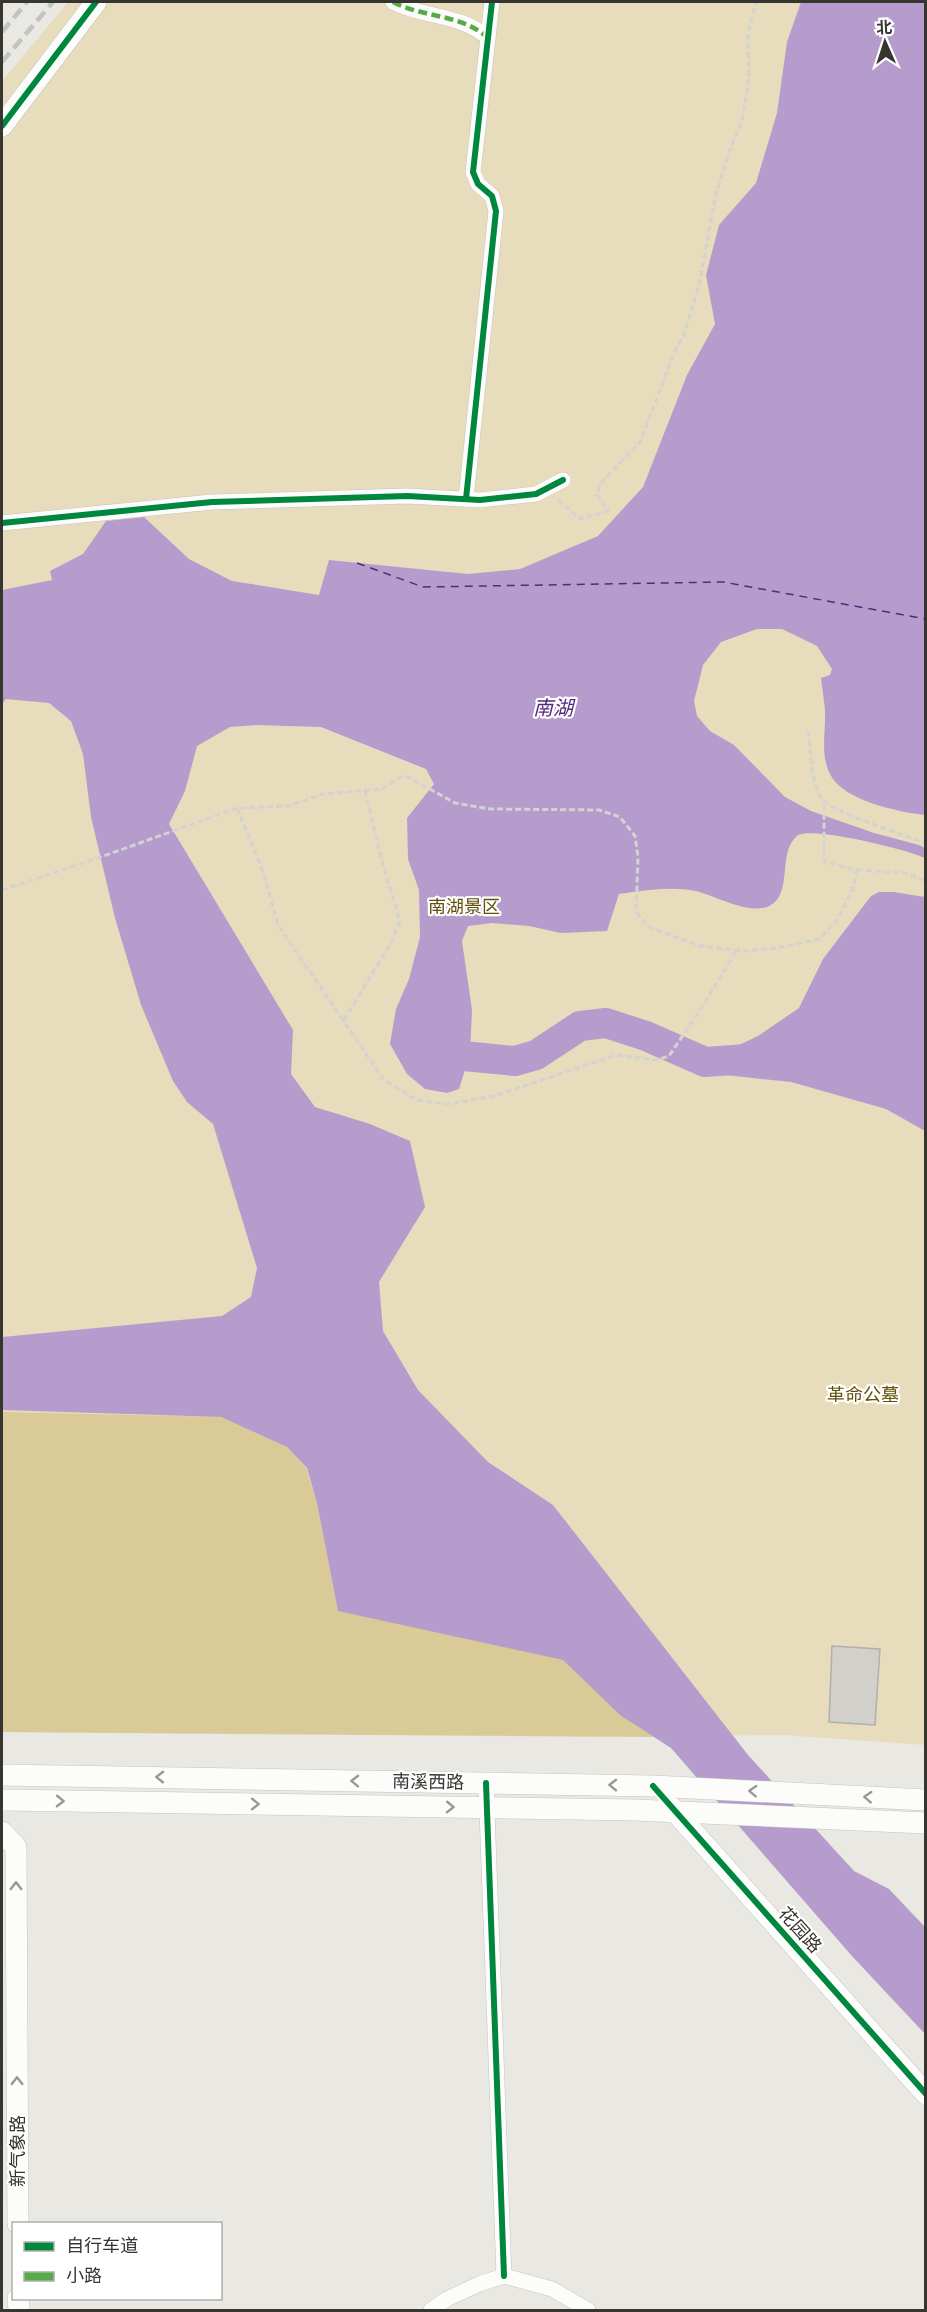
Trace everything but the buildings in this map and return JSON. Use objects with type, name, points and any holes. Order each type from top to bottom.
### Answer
[{"type":"main road","points":[[2,126],[96,2]]},
{"type":"main road","name":"南溪西路","points":[[2,1775],[662,1786],[926,1800]]},
{"type":"main road","name":"花园路","points":[[662,1786],[676,1812],[926,2094]]},
{"type":"main road","name":"南溪西路","points":[[2,1800],[676,1812],[833,1817],[926,1823]]},
{"type":"main road","name":"新气象路","points":[[2,1832],[16,1847],[18,2222]]},
{"type":"street","points":[[393,2],[408,10],[452,19],[476,27],[488,38]]},
{"type":"street","points":[[466,499],[496,211],[492,196],[478,184],[473,172],[492,2]]},
{"type":"street","points":[[2,524],[213,502],[407,496],[480,500],[536,495],[563,480]]},
{"type":"street","points":[[486,1783],[504,2276]]},
{"type":"street","points":[[431,2310],[468,2289],[504,2276],[552,2289],[588,2310]]},
{"type":"path","points":[[545,489],[580,519],[609,511],[597,495],[600,484],[640,442],[675,351],[684,335],[699,285],[715,199],[728,155],[742,121],[749,79],[748,33],[756,2]]},
{"type":"path","points":[[808,731],[816,788],[824,801],[879,827],[926,843]]},
{"type":"path","points":[[2,890],[237,808],[288,806],[323,794],[382,789],[401,777],[408,777],[455,803],[502,809],[599,810],[620,817],[634,836],[638,857],[636,912],[649,927],[700,946],[746,951],[777,948],[820,939],[837,920],[853,889],[857,870]]},
{"type":"path","points":[[344,1020],[391,943],[400,921],[383,865],[365,791]]},
{"type":"path","points":[[824,801],[824,862],[857,870],[906,873],[926,881]]},
{"type":"path","points":[[237,808],[263,872],[278,925],[384,1080],[417,1100],[447,1104],[495,1096],[616,1055],[657,1060],[669,1056],[736,950]]},
{"type":"green space","name":"南湖景区","points":[[68,2],[925,2],[925,1745],[783,1735],[589,1737],[2,1732],[2,81]]},
{"type":"shaded area","points":[[2,1412],[221,1417],[287,1447],[306,1468],[317,1503],[338,1611],[571,1655],[660,1737],[2,1732]]},
{"type":"water","name":"南湖","points":[[801,2],[925,2],[925,815],[887,808],[859,798],[837,783],[830,774],[824,751],[825,710],[821,678],[830,675],[832,669],[817,646],[782,629],[757,629],[721,642],[703,665],[694,701],[697,716],[710,731],[734,745],[785,797],[811,811],[874,833],[919,845],[925,848],[925,858],[860,840],[806,833],[797,836],[791,844],[787,853],[781,894],[767,907],[759,909],[741,906],[696,891],[658,889],[619,894],[607,931],[561,933],[529,926],[492,923],[468,926],[462,941],[472,1010],[470,1054],[459,1089],[447,1093],[425,1089],[407,1074],[390,1044],[396,1009],[409,979],[420,937],[419,890],[408,859],[407,818],[434,784],[426,769],[321,727],[257,725],[230,727],[197,746],[185,791],[169,824],[293,1030],[291,1074],[315,1107],[370,1124],[410,1141],[425,1207],[379,1282],[383,1331],[418,1390],[488,1462],[553,1505],[748,1755],[854,1871],[889,1889],[925,1927],[925,2034],[851,1955],[671,1748],[620,1715],[563,1660],[338,1611],[317,1503],[307,1468],[287,1447],[221,1417],[2,1410],[2,1337],[222,1316],[251,1297],[257,1268],[213,1124],[187,1102],[173,1081],[141,1005],[115,918],[91,817],[83,754],[71,721],[49,703],[6,699],[2,704],[2,590],[52,580],[50,571],[83,554],[106,521],[144,517],[189,559],[232,581],[319,595],[329,560],[468,574],[520,569],[598,536],[643,487],[687,375],[715,324],[706,275],[719,225],[756,183],[777,113],[787,42]]},
{"type":"water","points":[[879,892],[925,897],[925,1131],[886,1109],[791,1082],[725,1075],[718,1055],[758,1036],[799,1008],[823,959],[871,896]]},
{"type":"waterway","points":[[433,1050],[432,1053],[515,1061],[536,1055],[580,1026],[606,1023],[646,1036],[705,1062],[760,1058]]},
{"type":"ferry route","points":[[357,563],[423,587],[723,582],[926,619]]},
{"type":"railway","points":[[2,32],[27,2]]},
{"type":"railway","points":[[2,62],[53,2]]},
{"type":"marked path","points":[[393,2],[417,11],[455,20],[478,30],[488,38]]},
{"type":"cycle path","points":[[2,126],[96,2]]},
{"type":"cycle path","points":[[466,499],[496,211],[492,196],[478,184],[473,172],[492,2]]},
{"type":"cycle path","points":[[2,523],[212,502],[407,496],[480,500],[536,494],[563,480]]},
{"type":"cycle path","points":[[486,1783],[504,2276]]},
{"type":"cycle path","points":[[653,1786],[926,2094]]},
{"type":"park label","name":"革命公墓","points":[[863,1395]]}]
